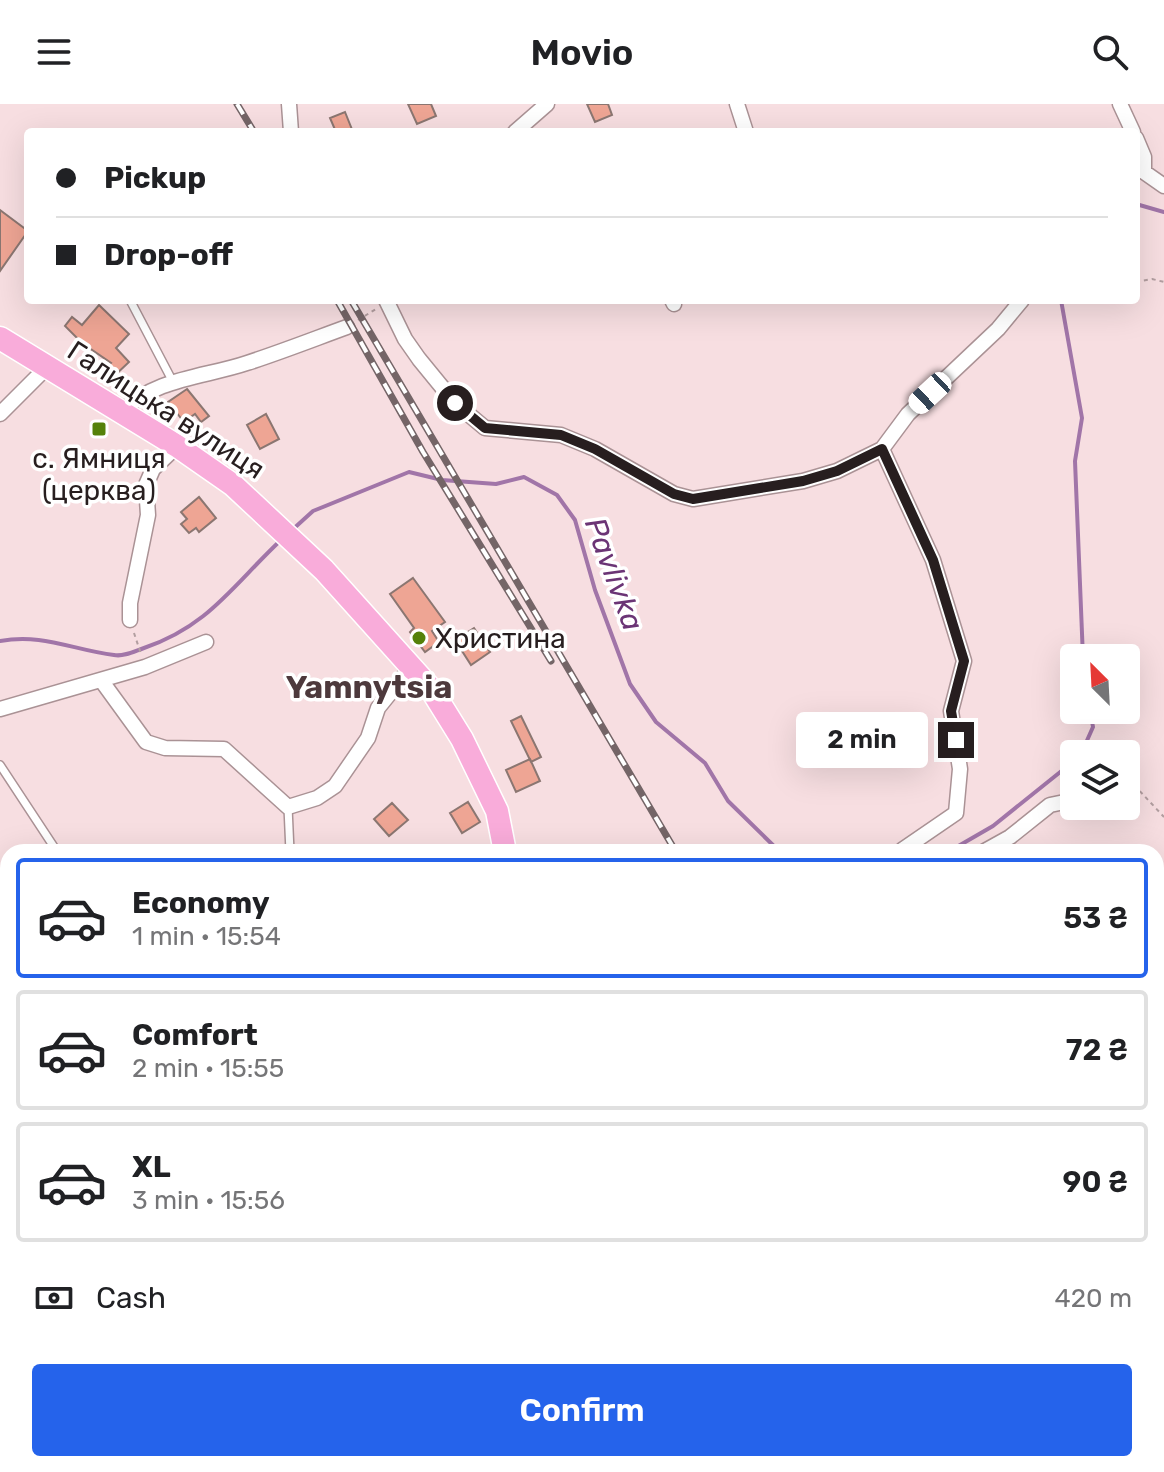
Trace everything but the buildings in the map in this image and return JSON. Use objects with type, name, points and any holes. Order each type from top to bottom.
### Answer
[{"type":"main road","name":"Галицька вулиця","points":[[0,338],[177,446],[259,507],[324,570],[431,689],[462,739],[497,811],[503,844]]},
{"type":"street","points":[[289,104],[291,128]]},
{"type":"street","points":[[520,128],[547,104]]},
{"type":"street","points":[[737,104],[745,128]]},
{"type":"street","points":[[1120,104],[1131,128]]},
{"type":"street","points":[[1140,148],[1144,157],[1140,174],[1164,186]]},
{"type":"street","points":[[388,304],[405,339],[419,359],[455,403],[485,428],[561,435],[595,449],[674,494],[693,499],[803,481],[837,471],[882,449],[908,414],[998,329],[1019,304]]},
{"type":"street","points":[[122,412],[131,402],[173,382],[245,364],[347,327]]},
{"type":"street","points":[[0,414],[47,367]]},
{"type":"street","points":[[130,620],[130,603],[148,515],[146,485],[153,469],[177,446]]},
{"type":"street","points":[[882,449],[933,560],[964,661],[951,711],[960,769],[956,813],[911,844]]},
{"type":"street","points":[[0,709],[145,667],[206,642]]},
{"type":"street","points":[[101,680],[146,742],[165,748],[224,749],[288,807],[317,798],[335,786],[368,738],[378,708],[412,666]]},
{"type":"street","points":[[997,844],[1050,805],[1060,803]]},
{"type":"lane","points":[[132,304],[173,382]]},
{"type":"lane","points":[[0,765],[52,844]]},
{"type":"lane","points":[[288,807],[290,844]]},
{"type":"path","points":[[1140,281],[1152,279],[1164,282]]},
{"type":"path","points":[[347,327],[382,304]]},
{"type":"path","points":[[130,620],[145,667]]},
{"type":"path","points":[[1140,791],[1164,817]]},
{"type":"waterway","name":"Pavlivka","points":[[1140,205],[1164,212]]},
{"type":"waterway","name":"Pavlivka","points":[[1062,304],[1082,418],[1075,461],[1082,644]]},
{"type":"waterway","name":"Pavlivka","points":[[291,531],[313,511],[409,472],[442,480],[496,484],[524,477],[557,495],[575,520],[595,590],[630,684],[656,722],[705,763],[728,801],[772,844]]},
{"type":"waterway","name":"Pavlivka","points":[[0,641],[30,639],[99,653],[118,655],[133,652],[167,639],[203,616],[281,540]]},
{"type":"waterway","name":"Pavlivka","points":[[1087,740],[1092,724]]},
{"type":"waterway","name":"Pavlivka","points":[[962,844],[993,826],[1060,772]]},
{"type":"railway","points":[[237,104],[252,128]]},
{"type":"railway","points":[[339,304],[423,452],[551,661]]},
{"type":"railway","points":[[353,304],[671,844]]},
{"type":"place","name":"с. Ямниця (церква)","points":[[99,429]]},
{"type":"place","name":"Христина","points":[[419,638]]},
{"type":"district","name":"Yamnytsia","points":[[369,687]]},
{"type":"route","points":[[455,403],[485,428],[561,435],[595,449],[674,494],[693,499],[803,481],[837,471],[882,449],[933,560],[964,661],[951,711],[956,740]]}]
